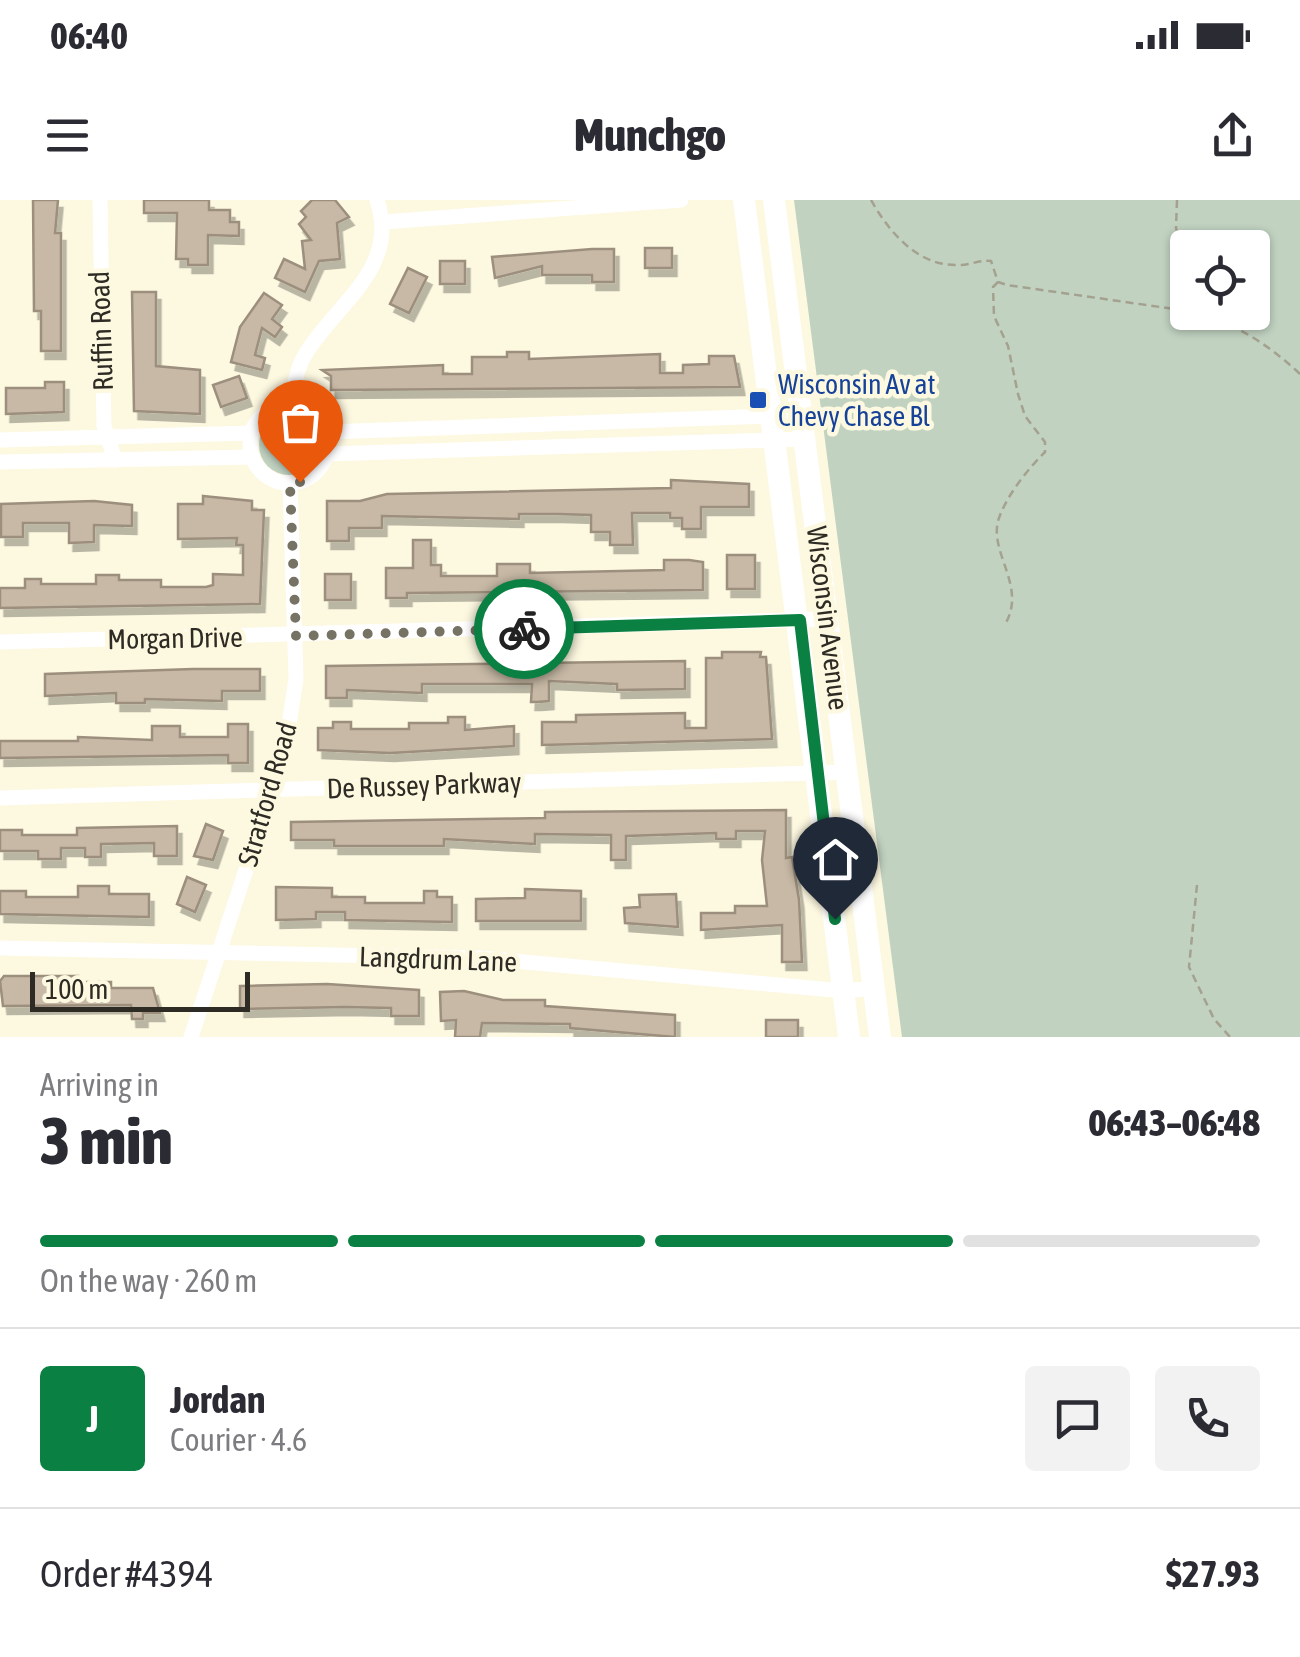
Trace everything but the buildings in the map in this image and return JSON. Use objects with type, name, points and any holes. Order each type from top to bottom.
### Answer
[{"type":"main road","name":"Wisconsin Avenue","points":[[744,200],[850,1037]]},
{"type":"main road","name":"Wisconsin Avenue","points":[[774,200],[880,1037]]},
{"type":"street","name":"Ruffin Road","points":[[100,200],[104,406],[115,460]]},
{"type":"street","points":[[290,405],[306,354],[361,291],[372,270],[382,222],[377,200]]},
{"type":"street","points":[[382,222],[680,200]]},
{"type":"street","points":[[290,405],[316,415],[327,432],[328,454],[318,472],[290,484],[264,475],[252,457],[252,433],[266,412],[290,405]]},
{"type":"street","points":[[543,426],[543,449]]},
{"type":"street","points":[[327,432],[543,426],[803,427]]},
{"type":"street","points":[[328,454],[543,449],[803,427]]},
{"type":"street","points":[[0,440],[252,433]]},
{"type":"street","points":[[0,462],[252,457]]},
{"type":"street","name":"Stratford Road","points":[[191,1037],[216,952],[274,790],[291,716],[296,636],[290,484]]},
{"type":"street","name":"Morgan Drive","points":[[0,642],[829,619]]},
{"type":"street","name":"De Russey Parkway","points":[[0,798],[847,772]]},
{"type":"street","name":"Langdrum Lane","points":[[0,948],[481,958],[844,992],[874,988]]},
{"type":"path","points":[[871,200],[900,242],[936,262],[959,266],[991,261],[998,282]]},
{"type":"path","points":[[1177,200],[1177,230]]},
{"type":"path","points":[[998,282],[1170,308]]},
{"type":"path","points":[[998,282],[993,287],[994,316],[1003,332],[1025,416],[1045,442],[1045,452],[998,519],[997,538],[1011,586],[1012,608],[1004,626]]},
{"type":"path","points":[[1241,330],[1276,351],[1300,374]]},
{"type":"path","points":[[1197,885],[1189,967],[1214,1020],[1230,1037]]},
{"type":"green space","points":[[794,200],[1300,200],[1300,1037],[902,1037]]},
{"type":"green space","points":[[289,415],[310,424],[319,445],[310,466],[289,475],[268,466],[259,445],[268,424]]},
{"type":"way so far","points":[[300,482],[290,484],[296,636],[524,629]]},
{"type":"place","name":"Wisconsin Av at Chevy Chase Bl","points":[[758,400]]},
{"type":"route","points":[[524,629],[800,620],[835,919]]}]
